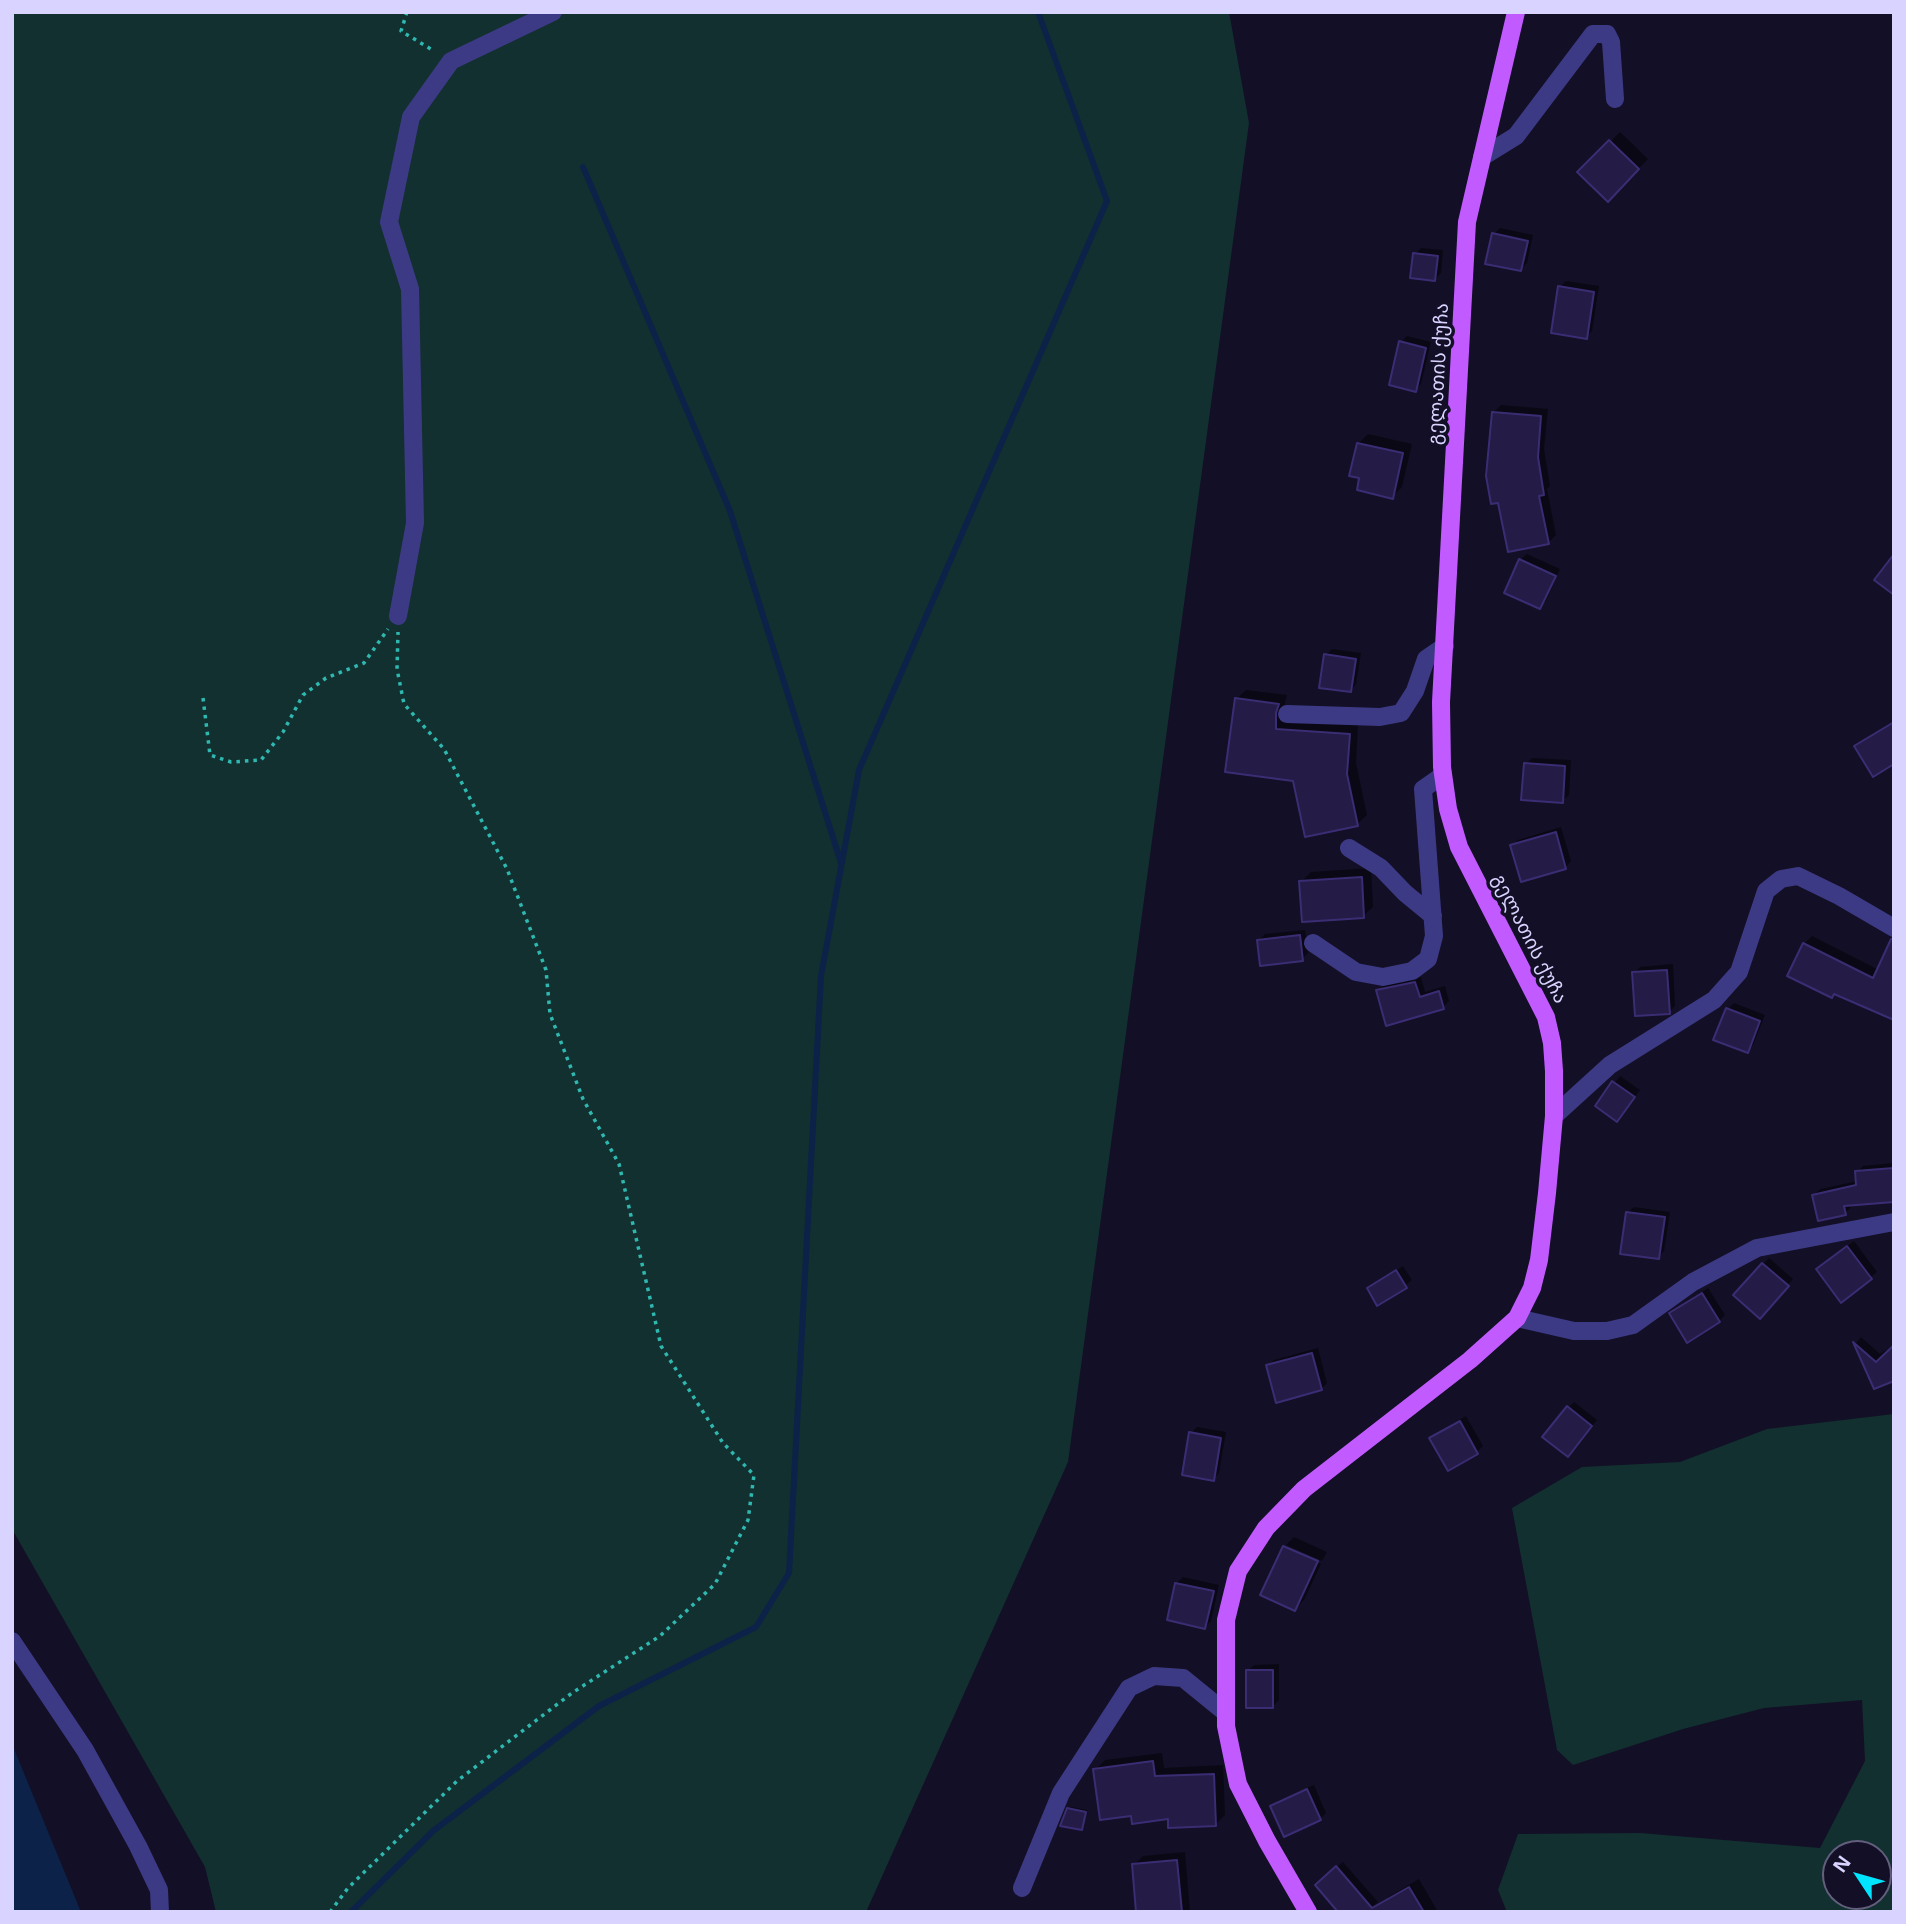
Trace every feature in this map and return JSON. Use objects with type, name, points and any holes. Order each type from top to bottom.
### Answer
[{"type":"main road","name":"გელათის ქუჩა","points":[[1305,1910],[1238,1784],[1226,1726],[1226,1633],[1237,1571],[1266,1528],[1304,1489],[1470,1360],[1517,1318],[1532,1288],[1539,1260],[1554,1116],[1552,1043],[1546,1017],[1459,847],[1448,809],[1443,775],[1441,702],[1467,222],[1516,12]]},
{"type":"street","points":[[398,616],[415,523],[410,289],[389,222],[411,117],[451,61],[554,12]]},
{"type":"street","points":[[1482,156],[1516,136],[1593,34],[1607,34],[1611,41],[1615,99]]},
{"type":"street","points":[[1287,714],[1380,717],[1401,713],[1415,691],[1426,659],[1444,646]]},
{"type":"street","points":[[1313,943],[1356,972],[1383,977],[1412,971],[1428,958],[1434,936],[1423,789],[1443,775]]},
{"type":"street","points":[[1349,848],[1381,868],[1433,916]]},
{"type":"street","points":[[1554,1116],[1610,1065],[1714,1000],[1739,971],[1766,891],[1781,879],[1798,876],[1894,928]]},
{"type":"street","points":[[1517,1318],[1574,1331],[1607,1331],[1633,1325],[1693,1282],[1756,1248],[1894,1222]]},
{"type":"street","points":[[12,1641],[85,1751],[138,1846],[159,1890],[160,1912]]},
{"type":"street","points":[[1022,1888],[1061,1793],[1129,1688],[1154,1676],[1183,1678],[1226,1713]]},
{"type":"path","points":[[407,12],[401,31],[451,61]]},
{"type":"path","points":[[202,698],[211,755],[231,762],[261,761],[283,732],[303,695],[326,678],[364,663],[398,616]]},
{"type":"path","points":[[331,1912],[348,1888],[457,1781],[572,1693],[660,1636],[715,1584],[748,1520],[754,1475],[723,1443],[661,1346],[619,1164],[583,1099],[551,1014],[546,970],[507,869],[444,749],[404,704],[397,669],[398,616]]},
{"type":"green space","points":[[12,12],[1229,12],[1249,123],[1068,1462],[866,1912],[216,1912],[205,1867],[12,1529]]},
{"type":"green space","points":[[1894,1414],[1894,1912],[1507,1912],[1498,1890],[1518,1834],[1640,1833],[1820,1848],[1822,1844],[1822,1910],[1892,1910],[1892,1840],[1824,1840],[1865,1761],[1862,1700],[1764,1708],[1683,1729],[1573,1765],[1557,1750],[1512,1508],[1582,1467],[1680,1462],[1767,1429]]},
{"type":"water","points":[[12,1744],[81,1912],[12,1912]]},
{"type":"building","points":[[1609,140],[1639,169],[1608,202],[1577,172]]},
{"type":"building","points":[[1492,233],[1528,241],[1521,271],[1485,264]]},
{"type":"building","points":[[1413,253],[1438,256],[1435,281],[1410,278]]},
{"type":"building","points":[[1558,286],[1594,292],[1587,339],[1551,333]]},
{"type":"building","points":[[1399,341],[1426,348],[1416,392],[1389,385]]},
{"type":"building","points":[[1492,412],[1541,416],[1538,457],[1544,495],[1539,496],[1549,544],[1508,552],[1498,503],[1491,504],[1486,476]]},
{"type":"building","points":[[1357,443],[1403,453],[1393,499],[1357,490],[1359,478],[1349,476]]},
{"type":"building","points":[[1894,554],[1894,595],[1874,580]]},
{"type":"building","points":[[1519,559],[1556,576],[1540,609],[1504,593]]},
{"type":"building","points":[[1324,654],[1356,659],[1351,692],[1319,688]]},
{"type":"building","points":[[1235,698],[1279,704],[1276,729],[1350,734],[1347,774],[1358,826],[1305,837],[1293,781],[1225,772]]},
{"type":"building","points":[[1894,722],[1894,764],[1873,777],[1854,746]]},
{"type":"building","points":[[1524,763],[1565,766],[1563,803],[1521,800]]},
{"type":"building","points":[[1556,832],[1566,869],[1521,882],[1510,845]]},
{"type":"building","points":[[1362,877],[1364,918],[1302,922],[1299,881]]},
{"type":"building","points":[[1300,935],[1303,961],[1260,966],[1257,940]]},
{"type":"building","points":[[1891,939],[1894,939],[1894,1020],[1834,994],[1832,998],[1787,976],[1803,943],[1873,978]]},
{"type":"building","points":[[1667,970],[1670,1014],[1635,1016],[1632,972]]},
{"type":"building","points":[[1415,982],[1420,997],[1439,991],[1444,1009],[1386,1026],[1376,990]]},
{"type":"building","points":[[1726,1008],[1760,1021],[1748,1053],[1713,1040]]},
{"type":"building","points":[[1612,1081],[1635,1097],[1617,1122],[1595,1106]]},
{"type":"building","points":[[1894,1168],[1894,1202],[1844,1206],[1846,1215],[1818,1221],[1812,1195],[1856,1185],[1855,1171]]},
{"type":"building","points":[[1626,1212],[1665,1217],[1659,1259],[1620,1254]]},
{"type":"building","points":[[1847,1246],[1872,1279],[1841,1303],[1816,1269]]},
{"type":"building","points":[[1762,1263],[1789,1286],[1760,1319],[1733,1295]]},
{"type":"building","points":[[1396,1270],[1407,1288],[1377,1306],[1367,1288]]},
{"type":"building","points":[[1702,1293],[1720,1322],[1687,1343],[1669,1313]]},
{"type":"building","points":[[1853,1342],[1876,1362],[1894,1345],[1894,1381],[1874,1389]]},
{"type":"building","points":[[1312,1353],[1322,1390],[1276,1403],[1266,1365]]},
{"type":"building","points":[[1567,1406],[1592,1426],[1568,1457],[1542,1437]]},
{"type":"building","points":[[1460,1421],[1478,1454],[1448,1471],[1429,1438]]},
{"type":"building","points":[[1189,1432],[1221,1438],[1214,1481],[1182,1475]]},
{"type":"building","points":[[1283,1546],[1318,1561],[1295,1611],[1260,1595]]},
{"type":"building","points":[[1175,1583],[1214,1591],[1205,1629],[1167,1620]]},
{"type":"building","points":[[1246,1670],[1273,1670],[1273,1708],[1246,1708]]},
{"type":"building","points":[[1153,1761],[1155,1776],[1214,1774],[1216,1826],[1168,1828],[1168,1819],[1132,1824],[1131,1816],[1100,1820],[1093,1769]]},
{"type":"building","points":[[1307,1789],[1321,1820],[1284,1837],[1270,1806]]},
{"type":"building","points":[[1067,1808],[1086,1812],[1082,1830],[1060,1826]]},
{"type":"building","points":[[1177,1860],[1182,1912],[1136,1912],[1132,1864]]},
{"type":"building","points":[[1336,1866],[1372,1908],[1409,1887],[1424,1912],[1338,1912],[1315,1885]]},
{"type":"waterway","points":[[351,1912],[433,1831],[599,1706],[756,1627],[789,1573],[821,976],[859,770],[1107,201],[1038,12]]},
{"type":"waterway","points":[[583,167],[730,511],[841,863]]}]
